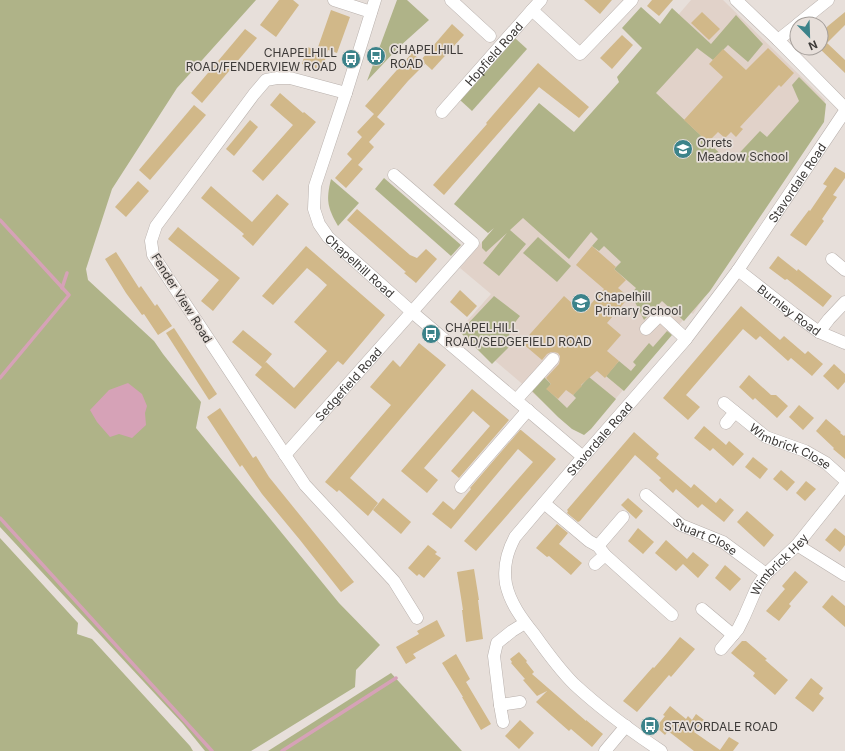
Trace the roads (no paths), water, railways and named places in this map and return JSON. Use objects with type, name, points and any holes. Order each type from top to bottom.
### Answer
[{"type":"street","points":[[334,0],[371,12]]},
{"type":"street","name":"Chapelhill Road","points":[[375,0],[316,186],[314,209],[319,224],[328,238],[412,312],[583,457]]},
{"type":"street","points":[[451,0],[490,36]]},
{"type":"street","points":[[532,10],[541,0]]},
{"type":"street","name":"Hopfield Road","points":[[442,112],[532,10],[580,54],[632,0]]},
{"type":"street","points":[[736,0],[845,108]]},
{"type":"street","points":[[807,16],[828,0]]},
{"type":"street","points":[[778,40],[789,31]]},
{"type":"street","name":"Fender View Road","points":[[346,93],[290,78],[266,80],[156,226],[151,241],[153,255],[305,485],[394,580],[417,618]]},
{"type":"street","name":"Stavordale Road","points":[[661,751],[605,711],[573,683],[525,623],[512,602],[506,583],[505,566],[508,549],[515,537],[686,339],[738,270],[845,111]]},
{"type":"street","points":[[394,175],[473,243],[412,312]]},
{"type":"street","points":[[832,259],[845,270]]},
{"type":"street","name":"Burnley Road","points":[[738,270],[819,332],[845,344]]},
{"type":"street","points":[[819,332],[845,302]]},
{"type":"street","name":"Sedgefield Road","points":[[285,455],[412,312]]},
{"type":"street","points":[[646,329],[660,315],[686,339]]},
{"type":"street","points":[[516,400],[553,359]]},
{"type":"street","name":"Wimbrick Close","points":[[724,403],[766,437],[805,451],[826,463],[845,480]]},
{"type":"street","points":[[461,487],[528,410]]},
{"type":"street","points":[[726,423],[735,412]]},
{"type":"street","name":"Wimbrick Hey","points":[[722,648],[738,629],[757,587],[766,574],[797,545],[845,485]]},
{"type":"street","name":"Stuart Close","points":[[646,495],[681,525],[724,542],[766,574]]},
{"type":"street","points":[[544,503],[602,550],[672,615]]},
{"type":"street","points":[[595,564],[623,517]]},
{"type":"street","points":[[797,545],[845,575]]},
{"type":"street","points":[[702,609],[733,635]]},
{"type":"street","points":[[503,722],[494,656],[497,643],[525,623]]},
{"type":"street","points":[[500,705],[520,702]]},
{"type":"street","points":[[605,751],[626,726]]},
{"type":"waterway","points":[[0,220],[69,295],[0,378]]},
{"type":"waterway","points":[[62,288],[67,273]]},
{"type":"waterway","points":[[0,518],[212,751]]},
{"type":"waterway","points":[[282,751],[396,678]]},
{"type":"place","name":"CHAPELHILL ROAD","points":[[376,56]]},
{"type":"place","name":"CHAPELHILL ROAD/FENDERVIEW ROAD","points":[[351,59]]},
{"type":"place","name":"Orrets Meadow School","points":[[683,149]]},
{"type":"place","name":"Chapelhill Primary School","points":[[581,303]]},
{"type":"place","name":"CHAPELHILL ROAD/SEDGEFIELD ROAD","points":[[431,334]]},
{"type":"place","name":"STAVORDALE ROAD","points":[[650,726]]}]
